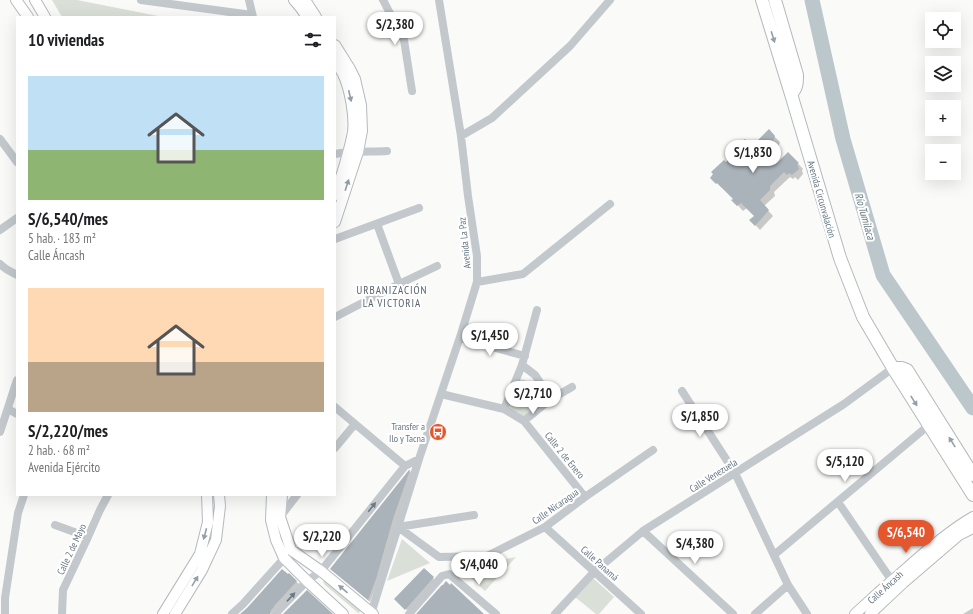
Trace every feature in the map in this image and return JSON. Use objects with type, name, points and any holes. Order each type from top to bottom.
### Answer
[{"type":"highway","name":"Avenida Circunvalación","points":[[762,0],[842,264],[863,317],[893,368],[973,495]]},
{"type":"highway","points":[[775,0],[797,75],[795,90],[791,94]]},
{"type":"highway","points":[[893,368],[902,368],[907,370],[973,475]]},
{"type":"main road","points":[[16,0],[27,16]]},
{"type":"main road","points":[[35,0],[44,16]]},
{"type":"main road","points":[[294,0],[306,16]]},
{"type":"main road","points":[[305,0],[315,16]]},
{"type":"main road","points":[[336,47],[347,71],[347,83],[352,105],[353,130],[353,152],[336,218]]},
{"type":"main road","points":[[336,62],[347,71]]},
{"type":"main road","points":[[336,193],[353,152]]},
{"type":"main road","points":[[163,614],[200,554],[208,522],[207,496]]},
{"type":"main road","points":[[175,614],[202,570],[216,540],[220,496]]},
{"type":"main road","points":[[272,496],[276,519],[276,540],[307,580],[343,614]]},
{"type":"main road","points":[[276,519],[282,496]]},
{"type":"main road","name":"Calle Áncash","points":[[855,614],[932,546],[973,516]]},
{"type":"main road","name":"Calle Áncash","points":[[870,614],[903,583],[959,535],[973,528]]},
{"type":"main road","points":[[287,554],[321,570],[372,614]]},
{"type":"street","points":[[141,0],[159,1],[253,16],[249,0]]},
{"type":"street","points":[[383,0],[404,40],[412,91]]},
{"type":"street","name":"Avenida La Paz","points":[[372,614],[419,458],[460,338],[477,282],[477,256],[461,136],[439,0]]},
{"type":"street","points":[[461,136],[492,118],[570,46],[610,0]]},
{"type":"street","points":[[0,138],[16,161]]},
{"type":"street","points":[[336,154],[387,151]]},
{"type":"street","points":[[477,282],[523,274],[610,204]]},
{"type":"street","points":[[336,239],[419,208]]},
{"type":"street","points":[[0,230],[16,219]]},
{"type":"street","points":[[377,224],[399,284]]},
{"type":"street","points":[[0,264],[6,270],[16,275]]},
{"type":"street","points":[[336,316],[436,266]]},
{"type":"street","points":[[504,409],[525,356],[537,310]]},
{"type":"street","points":[[460,338],[525,356]]},
{"type":"street","points":[[522,365],[535,375],[551,399]]},
{"type":"street","name":"Calle Venezuela","points":[[555,614],[594,572],[643,531],[844,404],[893,368]]},
{"type":"street","points":[[0,432],[16,383]]},
{"type":"street","points":[[524,421],[551,399],[572,387]]},
{"type":"street","points":[[682,391],[735,473],[788,585],[807,614]]},
{"type":"street","name":"Calle 2 de Enero","points":[[441,394],[504,409],[524,421],[585,496]]},
{"type":"street","points":[[336,408],[405,466]]},
{"type":"street","points":[[8,409],[16,413]]},
{"type":"street","points":[[336,447],[354,424]]},
{"type":"street","points":[[774,555],[929,425]]},
{"type":"street","name":"Calle Nicaragua","points":[[398,527],[439,558],[488,556],[545,527],[585,496],[653,450]]},
{"type":"street","points":[[275,614],[307,580],[321,570],[405,466],[419,458]]},
{"type":"street","points":[[5,614],[5,598],[18,513],[24,496]]},
{"type":"street","name":"Calle 2 de Mayo","points":[[62,614],[63,590],[107,496]]},
{"type":"street","points":[[276,519],[296,496]]},
{"type":"street","points":[[838,502],[892,581]]},
{"type":"street","points":[[398,527],[474,515]]},
{"type":"street","points":[[55,525],[88,537]]},
{"type":"street","name":"Calle Panamá","points":[[545,527],[641,614]]},
{"type":"street","points":[[643,531],[733,614]]},
{"type":"street","points":[[232,614],[243,604],[287,554]]},
{"type":"street","points":[[409,614],[442,576],[449,574],[496,614]]},
{"type":"street","points":[[755,614],[788,585]]},
{"type":"shaded area","points":[[52,0],[77,0],[158,16],[61,16]]},
{"type":"shaded area","points":[[516,379],[525,380],[537,399],[532,410],[522,418],[509,410]]},
{"type":"shaded area","points":[[402,539],[430,563],[387,581]]},
{"type":"shaded area","points":[[516,557],[485,591],[460,568]]},
{"type":"shaded area","points":[[593,578],[614,597],[599,614],[596,614],[575,597]]},
{"type":"shaded area","points":[[326,581],[359,609],[359,613],[325,585],[323,582]]},
{"type":"building","points":[[769,129],[775,136],[771,148],[767,152],[777,163],[788,152],[799,163],[797,164],[799,169],[792,175],[789,173],[787,175],[784,172],[770,186],[770,190],[760,200],[769,210],[755,226],[749,220],[754,216],[741,203],[737,206],[731,200],[733,199],[710,178],[713,174],[711,172],[724,160],[726,162],[741,147],[738,145],[745,139],[752,146]]},
{"type":"building","points":[[409,470],[376,579],[368,600],[330,569]]},
{"type":"building","points":[[424,568],[434,577],[405,610],[394,599]]},
{"type":"building","points":[[282,569],[288,574],[289,573],[297,581],[274,606],[270,614],[240,614],[247,608]]},
{"type":"building","points":[[446,581],[450,585],[451,583],[484,614],[416,614]]},
{"type":"building","points":[[307,590],[333,614],[283,614]]},
{"type":"waterway","name":"Río Tumilaca","points":[[812,0],[843,139],[883,275],[973,408]]},
{"type":"place","name":"Transfer a Ilo y Tacna","points":[[438,432]]},
{"type":"district","name":"URBANIZACIÓN LA VICTORIA","points":[[392,296]]}]
